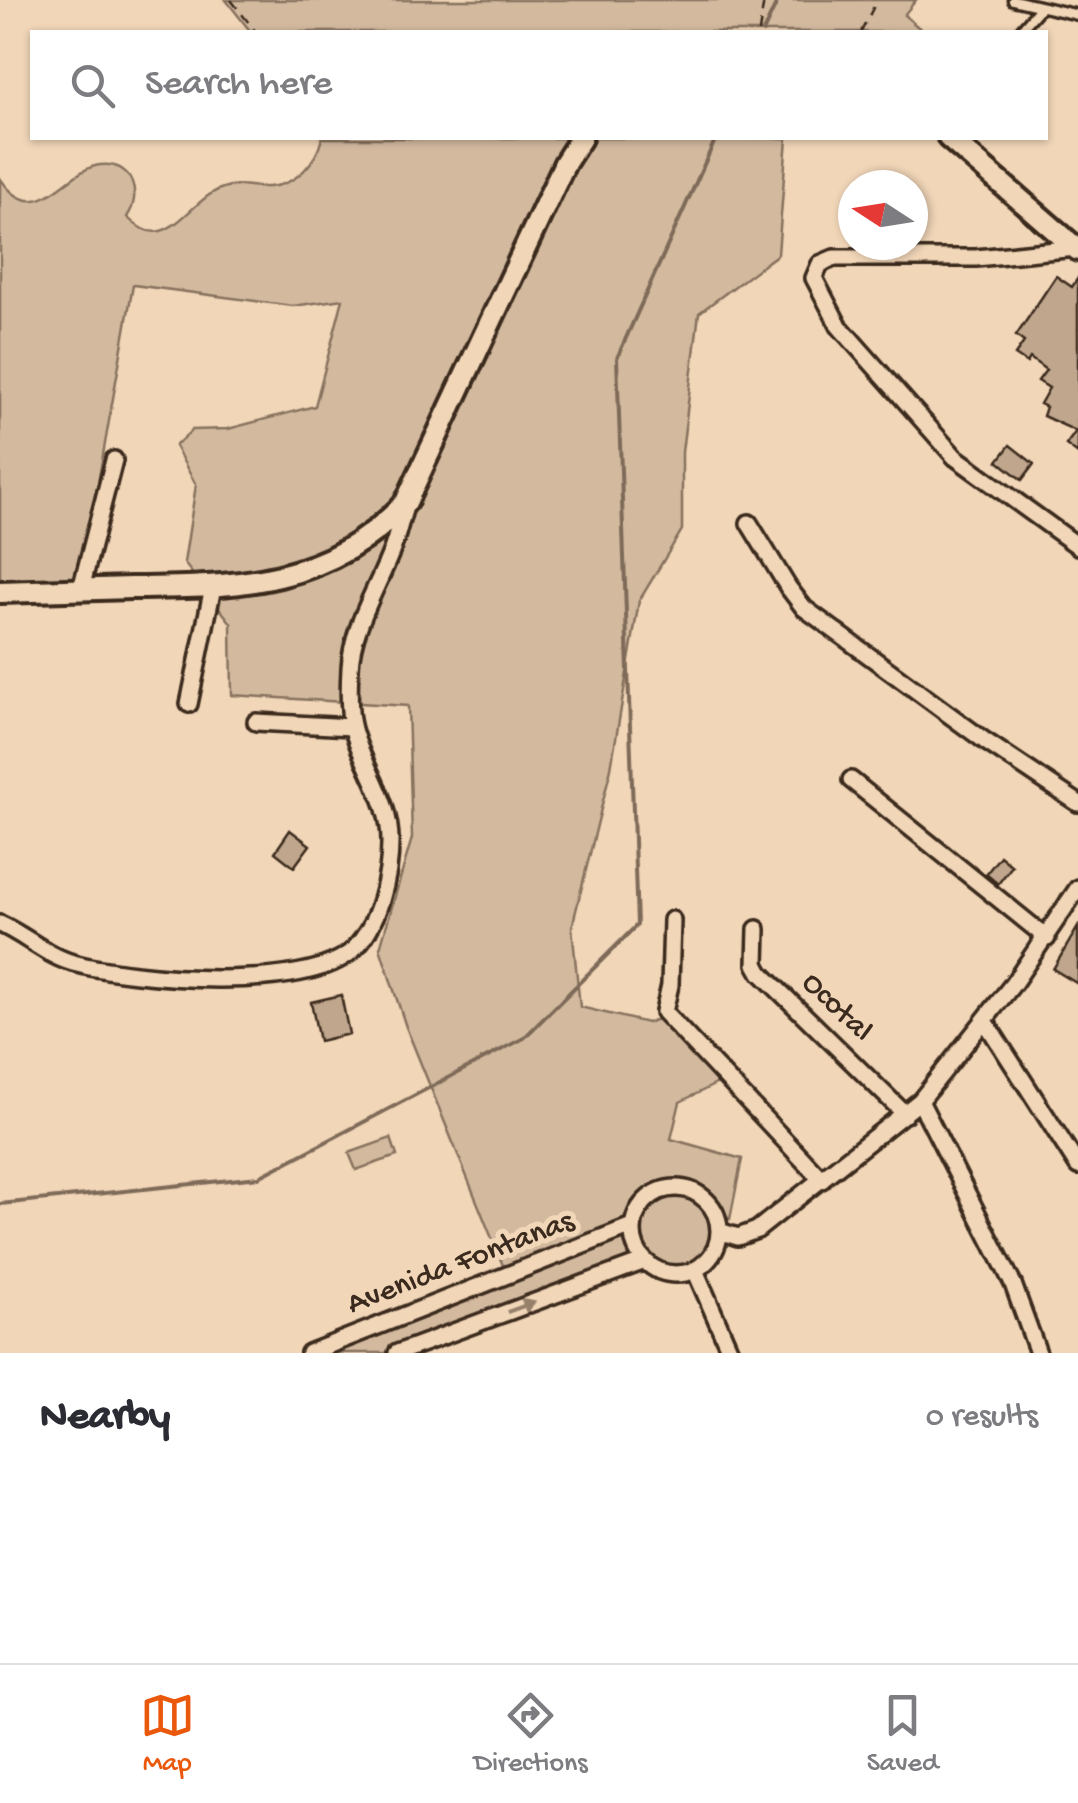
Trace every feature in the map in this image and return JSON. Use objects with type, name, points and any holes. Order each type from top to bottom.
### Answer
[{"type":"main road","points":[[0,592],[214,587],[268,580],[320,565],[366,538],[406,502],[565,163],[580,140]]},
{"type":"main road","points":[[951,140],[1077,249]]},
{"type":"street","points":[[1077,249],[976,258],[834,258],[820,264],[814,278],[839,326],[955,457],[1078,546]]},
{"type":"street","points":[[81,589],[114,460]]},
{"type":"street","points":[[0,924],[69,962],[128,974],[258,979],[324,964],[354,948],[378,907],[390,845],[388,813],[352,727],[350,666],[406,502]]},
{"type":"street","points":[[749,523],[804,608],[985,741],[1078,802]]},
{"type":"street","points":[[189,704],[214,587]]},
{"type":"street","points":[[256,722],[352,727]]},
{"type":"street","points":[[851,780],[1047,938]]},
{"type":"street","points":[[719,1231],[732,1236],[751,1233],[920,1100],[985,1021],[1077,894]]},
{"type":"street","points":[[672,920],[670,985],[664,1012],[822,1180]]},
{"type":"street","name":"Ocotal","points":[[756,930],[756,964],[761,972],[905,1114]]},
{"type":"street","points":[[985,1021],[1078,1166]]},
{"type":"street","points":[[920,1100],[1013,1284],[1038,1353]]},
{"type":"street","points":[[671,1187],[699,1194],[710,1203],[719,1231],[713,1254],[695,1270],[668,1274],[644,1261],[633,1239],[632,1226],[645,1200],[656,1191],[671,1187]]},
{"type":"street","name":"Avenida Fontanas","points":[[309,1353],[632,1226]]},
{"type":"street","name":"Avenida Fontanas","points":[[397,1353],[644,1261]]},
{"type":"street","points":[[695,1270],[731,1353]]},
{"type":"lane","points":[[1013,0],[1078,15]]},
{"type":"lane","points":[[1020,30],[1040,8]]},
{"type":"path","points":[[231,0],[254,30]]},
{"type":"path","points":[[759,30],[764,0]]},
{"type":"path","points":[[862,30],[878,0]]},
{"type":"shaded area","points":[[226,0],[916,0],[904,15],[922,30],[249,30]]},
{"type":"shaded area","points":[[321,140],[787,140],[778,254],[699,313],[682,452],[682,530],[639,601],[611,768],[572,927],[580,1007],[647,1023],[664,1017],[724,1080],[680,1102],[671,1139],[742,1159],[730,1219],[686,1189],[705,1205],[715,1222],[716,1239],[711,1254],[699,1265],[683,1270],[664,1269],[643,1258],[392,1353],[324,1353],[632,1229],[647,1200],[636,1213],[632,1226],[506,1273],[406,1027],[380,948],[412,838],[408,706],[232,695],[231,623],[184,563],[196,485],[175,446],[192,430],[228,429],[315,406],[343,299],[293,306],[133,285],[80,585],[0,589],[0,178],[13,193],[26,200],[39,199],[87,169],[100,165],[120,168],[134,189],[127,217],[154,232],[177,222],[223,188],[269,187],[288,182],[315,156]]},
{"type":"shaded area","points":[[391,1138],[397,1156],[356,1170],[349,1153]]},
{"type":"building","points":[[1056,276],[1072,287],[1078,278],[1078,454],[1066,445],[1076,431],[1043,416],[1046,407],[1040,404],[1049,388],[1038,381],[1046,370],[1030,358],[1027,363],[1015,355],[1024,342],[1016,336]]},
{"type":"building","points":[[1010,445],[1034,464],[1022,480],[998,461]]},
{"type":"building","points":[[290,830],[310,845],[294,867],[275,852]]},
{"type":"building","points":[[1000,856],[1012,866],[998,884],[986,874]]},
{"type":"building","points":[[1078,927],[1078,984],[1053,969]]},
{"type":"building","points":[[341,995],[349,1034],[319,1041],[311,1002]]},
{"type":"waterway","points":[[764,30],[778,0]]},
{"type":"waterway","points":[[0,1204],[259,1177],[524,1038],[637,925],[617,358],[715,140]]}]
